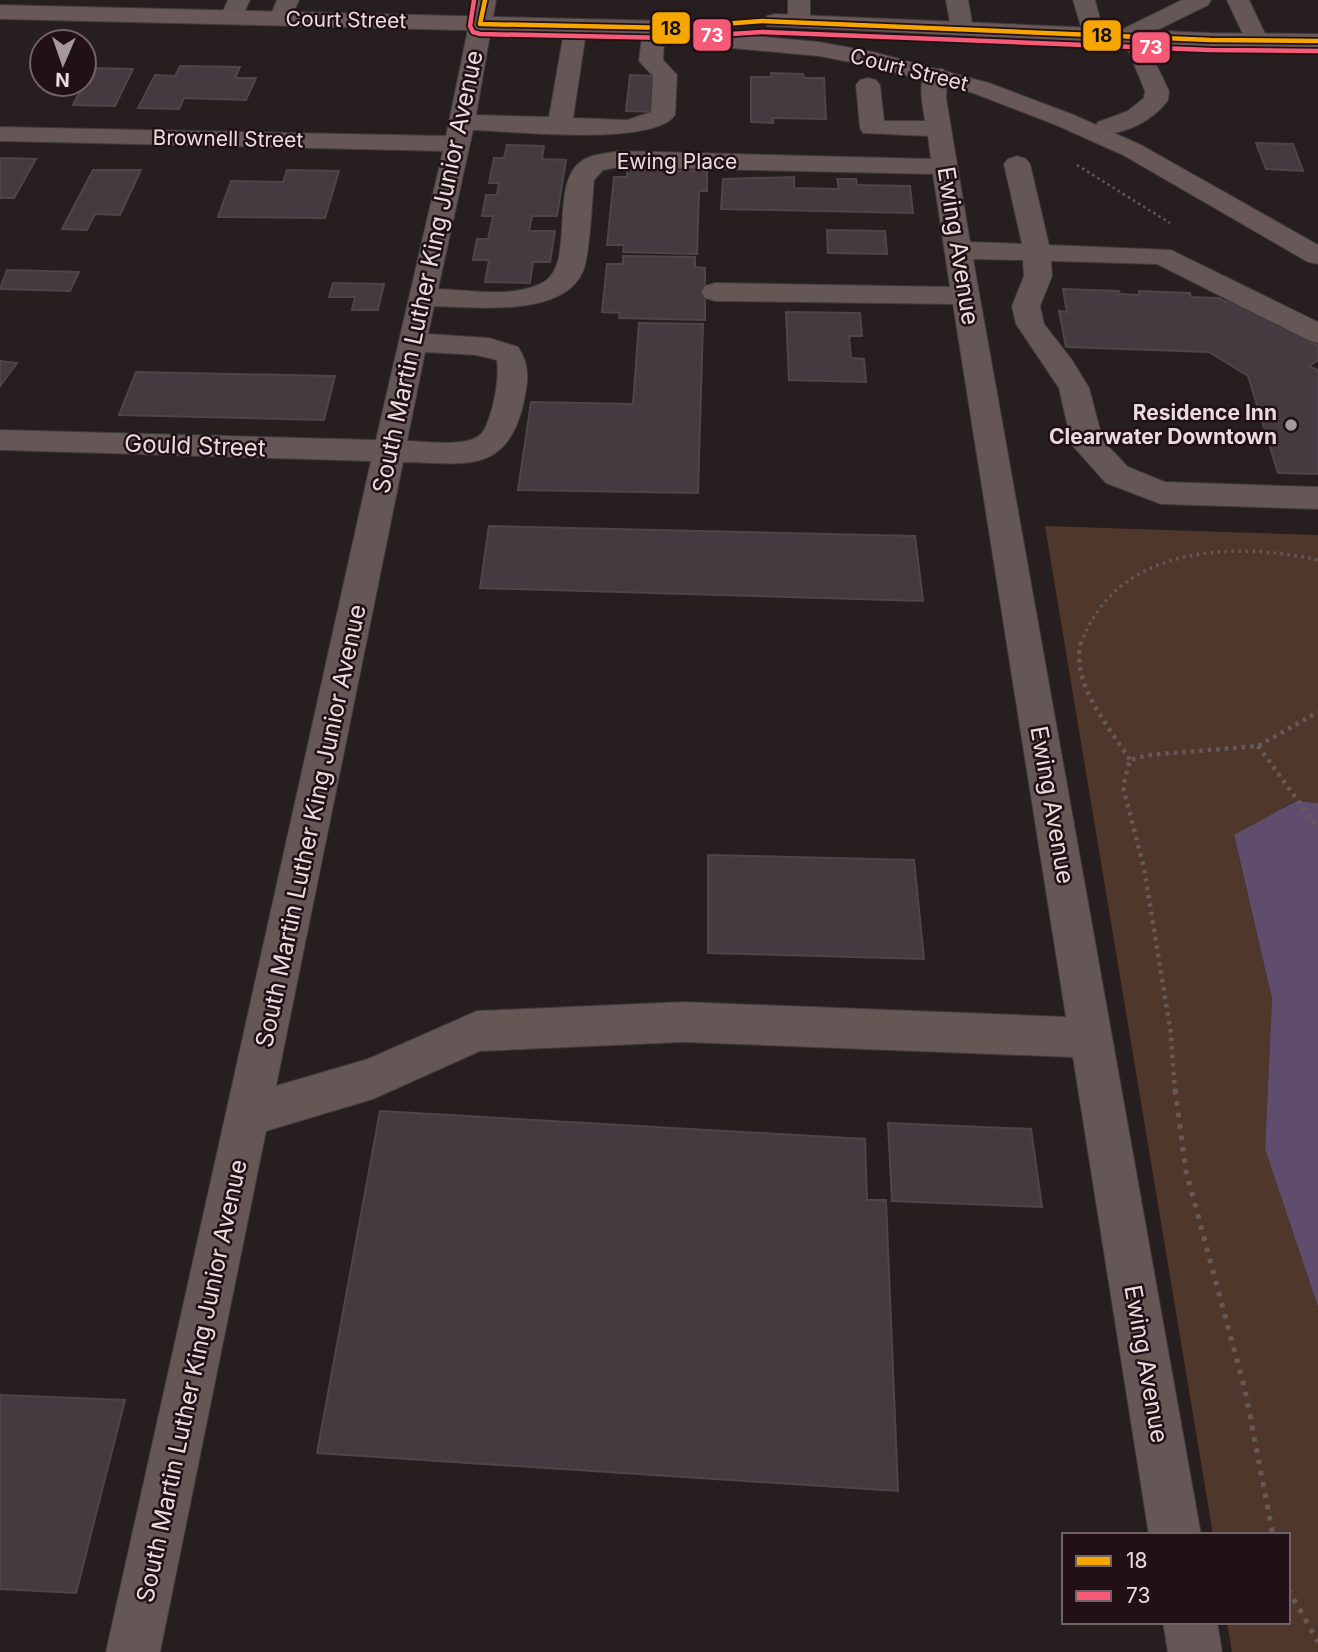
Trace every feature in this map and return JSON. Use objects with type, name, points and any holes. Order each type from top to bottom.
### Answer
[{"type":"main road","name":"Court Street","points":[[0,12],[235,9],[482,12],[576,26],[662,28],[720,40],[819,49],[935,74],[1021,102],[1132,150],[1318,256]]},
{"type":"main road","points":[[662,28],[762,21],[799,11],[962,29],[1093,34],[1131,39]]},
{"type":"main road","points":[[935,74],[950,64],[982,51],[1014,45],[1131,39],[1318,41]]},
{"type":"main road","points":[[982,51],[982,61],[995,74],[1107,127],[1132,150]]},
{"type":"street","points":[[957,0],[962,29]]},
{"type":"street","points":[[1084,0],[1093,34]]},
{"type":"street","points":[[1107,127],[1137,116],[1156,100],[1157,91],[1131,39],[1200,0]]},
{"type":"street","points":[[1238,0],[1256,40]]},
{"type":"street","name":"South Martin Luther King Junior Avenue","points":[[133,1652],[459,133],[482,12]]},
{"type":"street","points":[[559,125],[576,26]]},
{"type":"street","name":"Brownell Street","points":[[0,134],[459,133],[559,125],[651,124],[663,115],[665,75],[651,61],[662,28]]},
{"type":"street","name":"Ewing Avenue","points":[[935,74],[934,98],[938,129],[965,296],[1175,1533]]},
{"type":"street","points":[[868,85],[872,128],[938,129]]},
{"type":"street","name":"Ewing Place","points":[[422,298],[509,300],[552,290],[570,270],[581,178],[594,164],[619,159],[946,167]]},
{"type":"street","points":[[1017,164],[1035,233],[1037,253],[1038,276],[1026,306],[1030,324],[1074,388],[1088,445],[1117,475],[1161,494],[1318,498]]},
{"type":"street","points":[[958,250],[1161,256],[1318,334]]},
{"type":"street","points":[[715,292],[965,296]]},
{"type":"street","name":"Gould Street","points":[[0,440],[465,453],[480,449],[493,441],[503,425],[515,369],[513,359],[507,353],[492,349],[412,343]]},
{"type":"street","points":[[249,1115],[373,1078],[478,1031],[683,1022],[1091,1038]]},
{"type":"street","points":[[1190,1624],[1195,1652]]},
{"type":"path","points":[[1071,161],[1176,226]]},
{"type":"path","points":[[1273,1533],[1245,1390],[1186,1171],[1162,979],[1144,868],[1123,786],[1129,760],[1085,684],[1078,659],[1084,635],[1097,608],[1118,587],[1147,568],[1191,554],[1246,550],[1318,560]]},
{"type":"path","points":[[1129,760],[1148,755],[1258,746],[1318,712]]},
{"type":"path","points":[[1258,746],[1318,828]]},
{"type":"path","points":[[1290,1593],[1318,1642]]},
{"type":"shaded area","points":[[1045,526],[1318,535],[1318,803],[1295,801],[1234,836],[1272,999],[1265,1149],[1318,1307],[1318,1652],[1232,1652],[1227,1624],[1290,1624],[1290,1533],[1213,1533]]},
{"type":"shaded area","points":[[1296,801],[1318,803],[1318,1307],[1265,1149],[1272,999],[1234,835]]},
{"type":"building","points":[[180,66],[240,67],[235,78],[256,78],[246,100],[184,98],[179,109],[138,108],[155,75],[175,76]]},
{"type":"building","points":[[98,68],[133,69],[115,106],[73,105],[77,98],[98,98]]},
{"type":"building","points":[[771,73],[824,78],[826,119],[773,118],[773,123],[751,122],[751,77],[771,77]]},
{"type":"building","points":[[630,75],[662,76],[659,112],[626,111]]},
{"type":"building","points":[[1256,143],[1293,144],[1303,171],[1266,169]]},
{"type":"building","points":[[507,145],[544,146],[542,159],[566,160],[557,216],[532,216],[529,231],[555,231],[550,262],[533,262],[530,283],[485,282],[489,260],[473,260],[477,239],[488,239],[493,216],[482,216],[486,195],[497,195],[499,183],[489,183],[494,158],[504,158]]},
{"type":"building","points":[[0,158],[36,159],[14,198],[0,198]]},
{"type":"building","points":[[93,170],[141,170],[120,215],[95,214],[87,230],[62,229]]},
{"type":"building","points":[[287,170],[339,171],[325,218],[218,217],[231,181],[283,182]]},
{"type":"building","points":[[627,170],[707,171],[707,191],[699,191],[697,254],[623,252],[624,245],[607,245],[614,177],[627,177]]},
{"type":"building","points":[[794,177],[794,188],[839,189],[837,179],[856,179],[857,185],[910,186],[913,213],[721,209],[723,179]]},
{"type":"building","points":[[827,230],[885,231],[887,254],[828,253]]},
{"type":"building","points":[[623,256],[695,257],[695,267],[705,268],[705,320],[619,318],[620,313],[602,312],[607,264],[623,264]]},
{"type":"building","points":[[7,270],[79,272],[70,291],[0,289]]},
{"type":"building","points":[[333,283],[384,284],[378,310],[352,310],[355,297],[329,297]]},
{"type":"building","name":"Residence Inn Clearwater Downtown","points":[[1063,289],[1119,291],[1120,294],[1139,295],[1139,291],[1190,293],[1191,297],[1219,298],[1226,302],[1230,299],[1318,346],[1318,360],[1309,366],[1318,370],[1318,474],[1278,473],[1248,376],[1209,352],[1066,347],[1059,311],[1067,312]]},
{"type":"building","points":[[786,312],[860,313],[862,336],[849,336],[851,358],[864,359],[866,382],[789,380]]},
{"type":"building","points":[[639,323],[703,324],[698,493],[518,490],[531,402],[633,404]]},
{"type":"building","points":[[0,361],[17,363],[0,386]]},
{"type":"building","points":[[136,372],[335,376],[324,420],[119,415]]},
{"type":"building","points":[[489,526],[915,536],[923,601],[480,588]]},
{"type":"building","points":[[708,855],[914,860],[924,959],[708,953]]},
{"type":"building","points":[[380,1111],[865,1139],[867,1200],[886,1200],[898,1491],[317,1453]]},
{"type":"building","points":[[888,1123],[1031,1129],[1042,1207],[892,1201]]},
{"type":"building","points":[[0,1395],[125,1400],[76,1593],[0,1589]]},
{"type":"transit line","name":"73","points":[[474,0],[470,26],[473,32],[480,34],[670,38],[762,32],[1210,50],[1318,51]]},
{"type":"transit line","name":"18","points":[[485,0],[480,24],[670,28],[762,21],[1210,40],[1318,41]]},
{"type":"place","name":"Residence Inn Clearwater Downtown","points":[[1291,425]]}]
